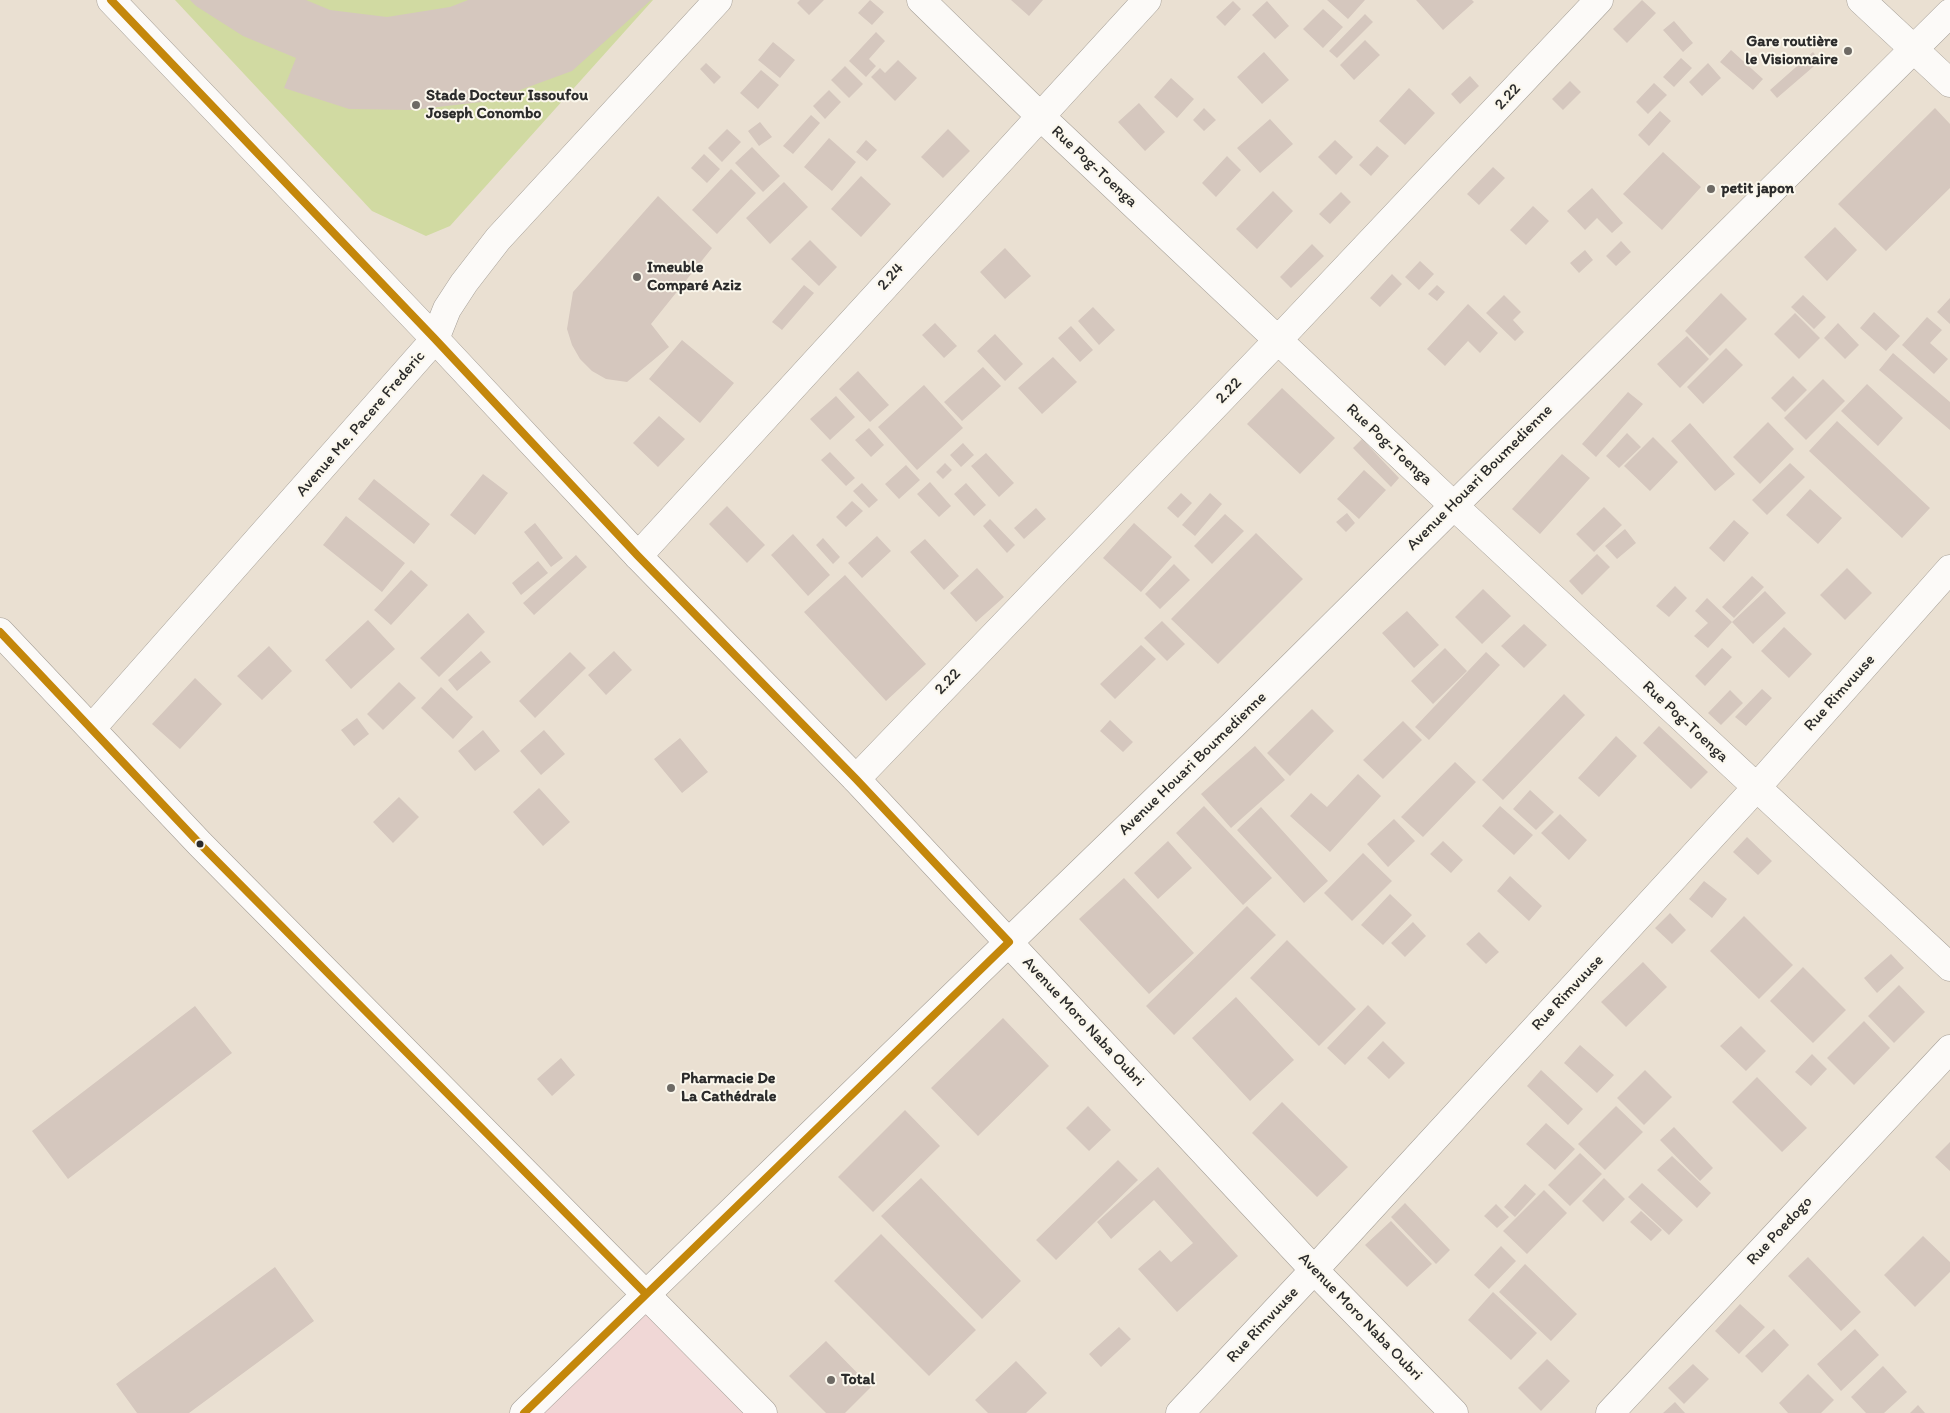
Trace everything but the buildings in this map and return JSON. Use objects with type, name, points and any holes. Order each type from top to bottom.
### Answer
[{"type":"main road","name":"Avenue Moro Naba Oubri","points":[[111,0],[436,339],[638,556],[856,778],[1314,1270],[1454,1413]]},
{"type":"main road","name":"Avenue Me. Pacere Frederic","points":[[92,728],[436,339],[447,309],[464,283],[498,239],[718,0]]},
{"type":"main road","name":"Rue Pog-Toenga","points":[[920,0],[1039,116],[1453,505],[1950,967]]},
{"type":"main road","name":"2.24","points":[[638,556],[1147,0]]},
{"type":"main road","name":"2.22","points":[[856,778],[1278,340],[1599,0]]},
{"type":"main road","points":[[1861,0],[1950,83]]},
{"type":"main road","name":"Avenue Houari Boumedienne","points":[[524,1413],[1234,725],[1453,505],[1950,13]]},
{"type":"main road","name":"Rue Rimvuuse","points":[[1180,1413],[1314,1270],[1756,788],[1950,569]]},
{"type":"main road","points":[[0,632],[200,844],[764,1413]]},
{"type":"main road","name":"Rue Poedogo","points":[[1610,1413],[1950,1048]]},
{"type":"shaded area","points":[[646,1294],[762,1413],[524,1413]]},
{"type":"green space","name":"Stade Docteur Issoufou Joseph Conombo","points":[[175,0],[653,0],[450,226],[426,236],[372,211]]},
{"type":"transit line","points":[[111,0],[435,339],[638,556],[856,779],[1009,942],[524,1413]]},
{"type":"transit line","points":[[0,632],[200,844],[646,1294]]},
{"type":"place","name":"Gare routière le Visionnaire","points":[[1848,51]]},
{"type":"place","name":"Stade Docteur Issoufou Joseph Conombo","points":[[416,105]]},
{"type":"place","name":"petit japon","points":[[1711,189]]},
{"type":"place","name":"Imeuble Comparé Aziz","points":[[637,277]]},
{"type":"place","name":"Pharmacie De La Cathédrale","points":[[671,1088]]},
{"type":"place","name":"Total","points":[[831,1380]]}]
